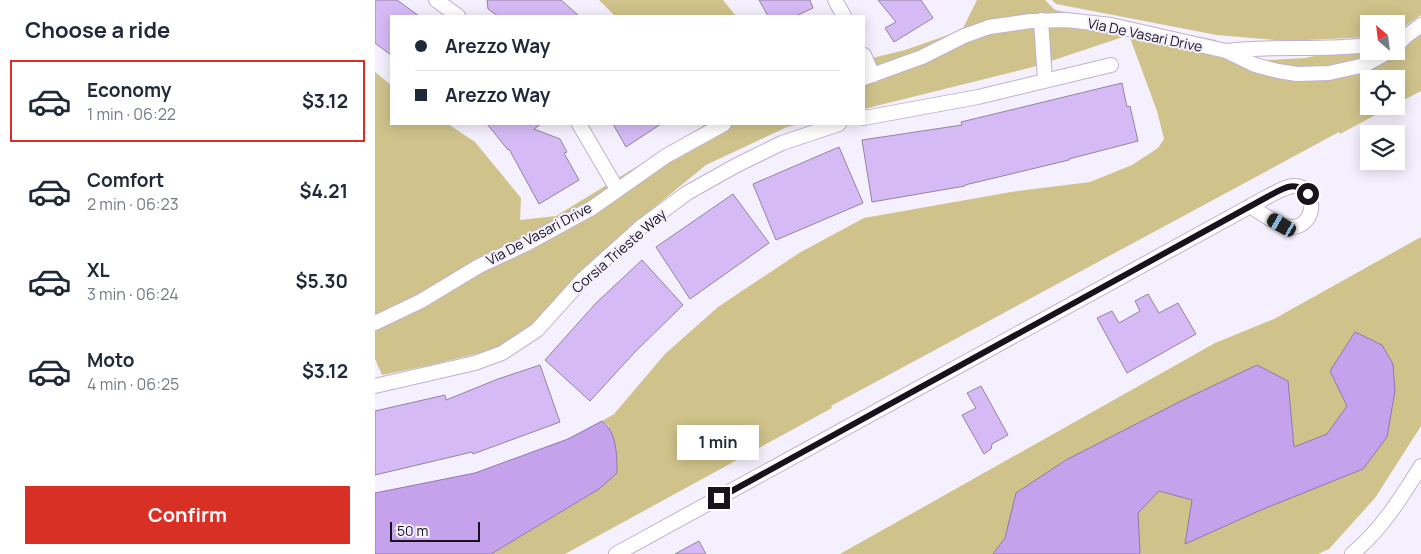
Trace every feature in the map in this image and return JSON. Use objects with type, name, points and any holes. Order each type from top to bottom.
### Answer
[{"type":"street","points":[[436,0],[457,15]]},
{"type":"street","points":[[835,0],[843,15]]},
{"type":"street","points":[[1041,20],[1045,80]]},
{"type":"street","name":"Via De Vasari Drive","points":[[869,76],[922,57],[964,36],[1010,23],[1041,20],[1066,20],[1111,25],[1226,51],[1255,65],[1297,74],[1313,74],[1365,65],[1374,60]]},
{"type":"street","points":[[1405,37],[1421,25]]},
{"type":"street","name":"Via De Vasari Drive","points":[[1226,51],[1360,46]]},
{"type":"street","points":[[865,59],[869,76]]},
{"type":"street","points":[[865,118],[978,97],[1111,65]]},
{"type":"street","points":[[580,125],[617,189]]},
{"type":"street","name":"Via De Vasari Drive","points":[[375,323],[421,302],[479,266],[571,220],[666,156],[722,125]]},
{"type":"street","name":"Corsia Trieste Way","points":[[375,386],[475,363],[503,353],[537,330],[583,279],[641,227],[687,193],[782,143],[836,125]]},
{"type":"street","points":[[616,554],[1250,206]]},
{"type":"street","points":[[1352,554],[1366,542],[1395,507],[1421,466]]},
{"type":"shaded area","points":[[599,0],[723,0],[735,15],[614,15]]},
{"type":"shaded area","points":[[977,0],[1045,0],[1055,10],[1216,40],[1233,62],[1305,58],[1360,47],[1360,60],[1405,60],[1405,41],[1421,22],[1421,91],[1405,99],[1405,70],[1360,70],[1360,115],[1375,115],[1340,134],[1339,132],[831,406],[832,408],[565,554],[491,554],[599,489],[609,426],[602,421],[614,414],[665,354],[718,307],[799,253],[864,218],[1011,192],[1090,182],[1132,165],[1158,148],[1164,139],[1157,111],[1129,35],[1033,67],[865,109],[865,60],[905,50],[962,30]]},
{"type":"shaded area","points":[[1052,0],[1421,0],[1421,15],[1405,26],[1405,15],[1360,15],[1360,37],[1286,41],[1217,35],[1056,4]]},
{"type":"shaded area","points":[[375,72],[390,84],[390,125],[450,125],[475,142],[521,198],[520,220],[556,216],[702,125],[796,125],[787,127],[706,165],[646,214],[571,281],[531,327],[504,347],[382,375],[375,359]]},
{"type":"shaded area","points":[[1421,237],[1421,426],[1375,498],[1329,549],[1318,554],[840,554],[1215,343],[1274,319]]},
{"type":"shaded area","points":[[1355,332],[1382,345],[1393,364],[1395,391],[1387,437],[1363,469],[1261,510],[1185,544],[1192,500],[1159,491],[1138,513],[1140,553],[1138,554],[993,554],[1005,538],[1016,493],[1066,460],[1181,401],[1257,365],[1288,381],[1294,447],[1327,434],[1347,406],[1330,371]]},
{"type":"shaded area","points":[[602,421],[611,431],[616,452],[617,473],[599,489],[491,554],[375,554],[375,493],[475,473],[568,439]]},
{"type":"building","points":[[375,0],[397,0],[418,15],[390,15],[390,54],[375,43]]},
{"type":"building","points":[[487,0],[561,0],[578,15],[497,15],[488,9]]},
{"type":"building","points":[[759,0],[810,0],[813,8],[798,15],[767,15]]},
{"type":"building","points":[[878,0],[921,0],[933,18],[894,42],[885,28],[896,22]]},
{"type":"building","points":[[1122,83],[1127,107],[1130,106],[1138,141],[965,186],[872,202],[862,140],[962,125],[961,122]]},
{"type":"building","points":[[488,125],[540,125],[534,129],[560,139],[567,152],[564,153],[579,180],[539,204],[508,150]]},
{"type":"building","points":[[614,125],[659,125],[626,147]]},
{"type":"building","points":[[839,147],[863,203],[776,240],[753,184]]},
{"type":"building","points":[[733,194],[769,243],[690,299],[656,247]]},
{"type":"building","points":[[642,260],[683,305],[635,352],[590,401],[545,360],[596,303]]},
{"type":"building","points":[[1148,294],[1159,313],[1178,303],[1196,334],[1127,373],[1097,318],[1112,311],[1119,323],[1140,311],[1135,301]]},
{"type":"building","points":[[540,365],[560,422],[473,454],[472,452],[375,475],[375,411],[445,395],[446,400],[498,379]]},
{"type":"building","points":[[981,386],[1008,435],[992,444],[991,449],[984,454],[962,415],[976,408],[967,393]]},
{"type":"building","points":[[699,541],[706,554],[675,554]]},
{"type":"route","points":[[719,498],[1267,197],[1285,188],[1295,186],[1303,188],[1308,194]]}]
